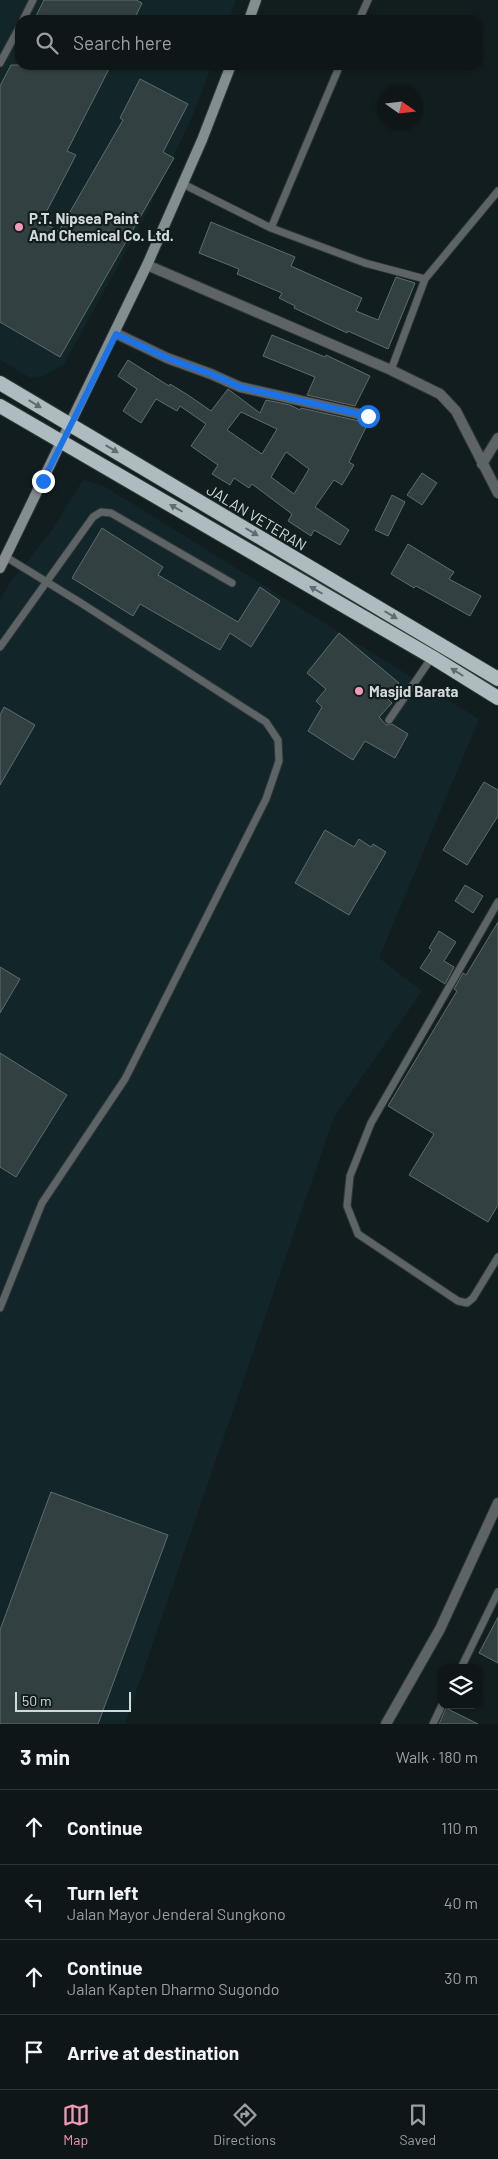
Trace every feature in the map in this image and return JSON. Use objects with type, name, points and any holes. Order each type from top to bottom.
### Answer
[{"type":"highway","name":"JALAN VETERAN","points":[[0,383],[498,679]]},
{"type":"highway","points":[[0,406],[432,657],[498,698]]},
{"type":"main road","points":[[251,15],[256,0]]},
{"type":"main road","points":[[0,568],[116,334],[182,184],[229,70]]},
{"type":"street","points":[[147,265],[392,370],[440,394],[456,411],[498,493]]},
{"type":"street","points":[[116,334],[167,358],[240,387],[368,416]]},
{"type":"street","points":[[482,464],[498,438]]},
{"type":"street","points":[[386,1724],[440,1629],[498,1503]]},
{"type":"lane","points":[[26,15],[33,0]]},
{"type":"lane","points":[[361,15],[368,0]]},
{"type":"lane","points":[[0,63],[15,35]]},
{"type":"lane","points":[[271,228],[338,70]]},
{"type":"lane","points":[[182,184],[271,228],[365,263],[425,279]]},
{"type":"lane","points":[[392,370],[425,279],[498,192]]},
{"type":"lane","points":[[0,647],[93,517],[101,512],[111,513],[232,583]]},
{"type":"lane","points":[[0,1308],[42,1203],[125,1080],[266,799],[279,761],[278,740],[266,722],[81,602],[6,557]]},
{"type":"lane","points":[[389,720],[432,657]]},
{"type":"lane","points":[[498,902],[371,1123],[350,1176],[347,1206],[358,1234],[458,1301],[467,1303],[473,1298],[498,1257]]},
{"type":"lane","points":[[463,1664],[498,1592]]},
{"type":"lane","points":[[433,1724],[440,1709]]},
{"type":"shaded area","points":[[0,0],[236,0],[231,15],[15,15],[15,70],[210,70],[192,117],[145,217],[64,364],[44,376],[31,378],[0,360]]},
{"type":"shaded area","points":[[83,480],[104,486],[479,719],[379,958],[422,991],[334,1117],[125,1724],[0,1724],[0,600],[9,584],[50,533]]},
{"type":"building","points":[[44,0],[136,0],[142,3],[136,15],[36,15]]},
{"type":"building","points":[[11,65],[15,65],[15,70],[108,70],[67,151],[76,155],[41,222],[59,231],[123,120],[120,118],[140,79],[188,104],[163,152],[174,158],[60,357],[0,322],[0,86]]},
{"type":"building","points":[[211,222],[295,257],[291,266],[362,298],[356,311],[378,320],[396,277],[415,283],[388,349],[348,331],[347,333],[294,308],[295,306],[279,298],[282,293],[237,274],[239,269],[199,253]]},
{"type":"building","points":[[272,335],[325,357],[326,355],[370,376],[355,406],[307,395],[315,377],[263,356]]},
{"type":"building","points":[[128,360],[169,386],[170,384],[188,395],[211,411],[228,389],[260,413],[266,400],[290,405],[300,410],[301,408],[359,421],[367,425],[349,462],[354,465],[342,485],[334,480],[315,507],[349,530],[340,545],[314,530],[311,536],[288,521],[292,514],[252,484],[249,488],[234,478],[230,485],[212,474],[218,465],[191,446],[206,424],[180,406],[177,411],[156,399],[141,423],[123,411],[137,389],[118,376]],"holes":[[[241,412],[277,429],[262,454],[227,430]],[[286,452],[309,469],[294,494],[271,477]]]},
{"type":"building","points":[[422,473],[437,483],[422,505],[407,495]]},
{"type":"building","points":[[392,495],[405,502],[388,536],[375,530]]},
{"type":"building","points":[[102,528],[163,567],[158,575],[238,622],[260,587],[280,601],[251,647],[230,633],[220,650],[140,604],[133,616],[72,578]]},
{"type":"building","points":[[408,544],[454,572],[449,579],[481,596],[470,616],[416,586],[414,588],[391,574]]},
{"type":"building","points":[[339,633],[399,683],[387,698],[392,703],[379,717],[386,725],[392,724],[408,734],[395,758],[365,741],[353,760],[308,731],[322,707],[316,701],[326,689],[307,673]]},
{"type":"building","points":[[4,707],[35,725],[0,785],[0,715]]},
{"type":"building","points":[[484,782],[498,790],[498,816],[467,865],[443,850]]},
{"type":"building","points":[[325,830],[354,847],[359,839],[371,847],[373,844],[386,852],[349,915],[295,883]]},
{"type":"building","points":[[465,885],[483,896],[473,913],[455,901]]},
{"type":"building","points":[[498,922],[498,1205],[488,1222],[409,1175],[434,1134],[388,1106],[457,991],[454,989],[463,973],[466,975]]},
{"type":"building","points":[[439,931],[456,942],[444,961],[454,967],[445,984],[420,968],[432,950],[429,948]]},
{"type":"building","points":[[0,967],[20,979],[0,1013]]},
{"type":"building","points":[[0,1053],[67,1095],[16,1177],[0,1167]]},
{"type":"building","points":[[51,1492],[168,1535],[98,1724],[0,1724],[0,1630]]},
{"type":"building","points":[[498,1617],[498,1663],[479,1653]]},
{"type":"building","points":[[446,1709],[448,1709],[478,1724],[439,1724]]},
{"type":"place","name":"P.T. Nipsea Paint And Chemical Co. Ltd.","points":[[19,227]]},
{"type":"place","name":"Masjid Barata","points":[[359,691]]},
{"type":"route","points":[[43,481],[116,334],[167,358],[240,387],[368,416]]}]
